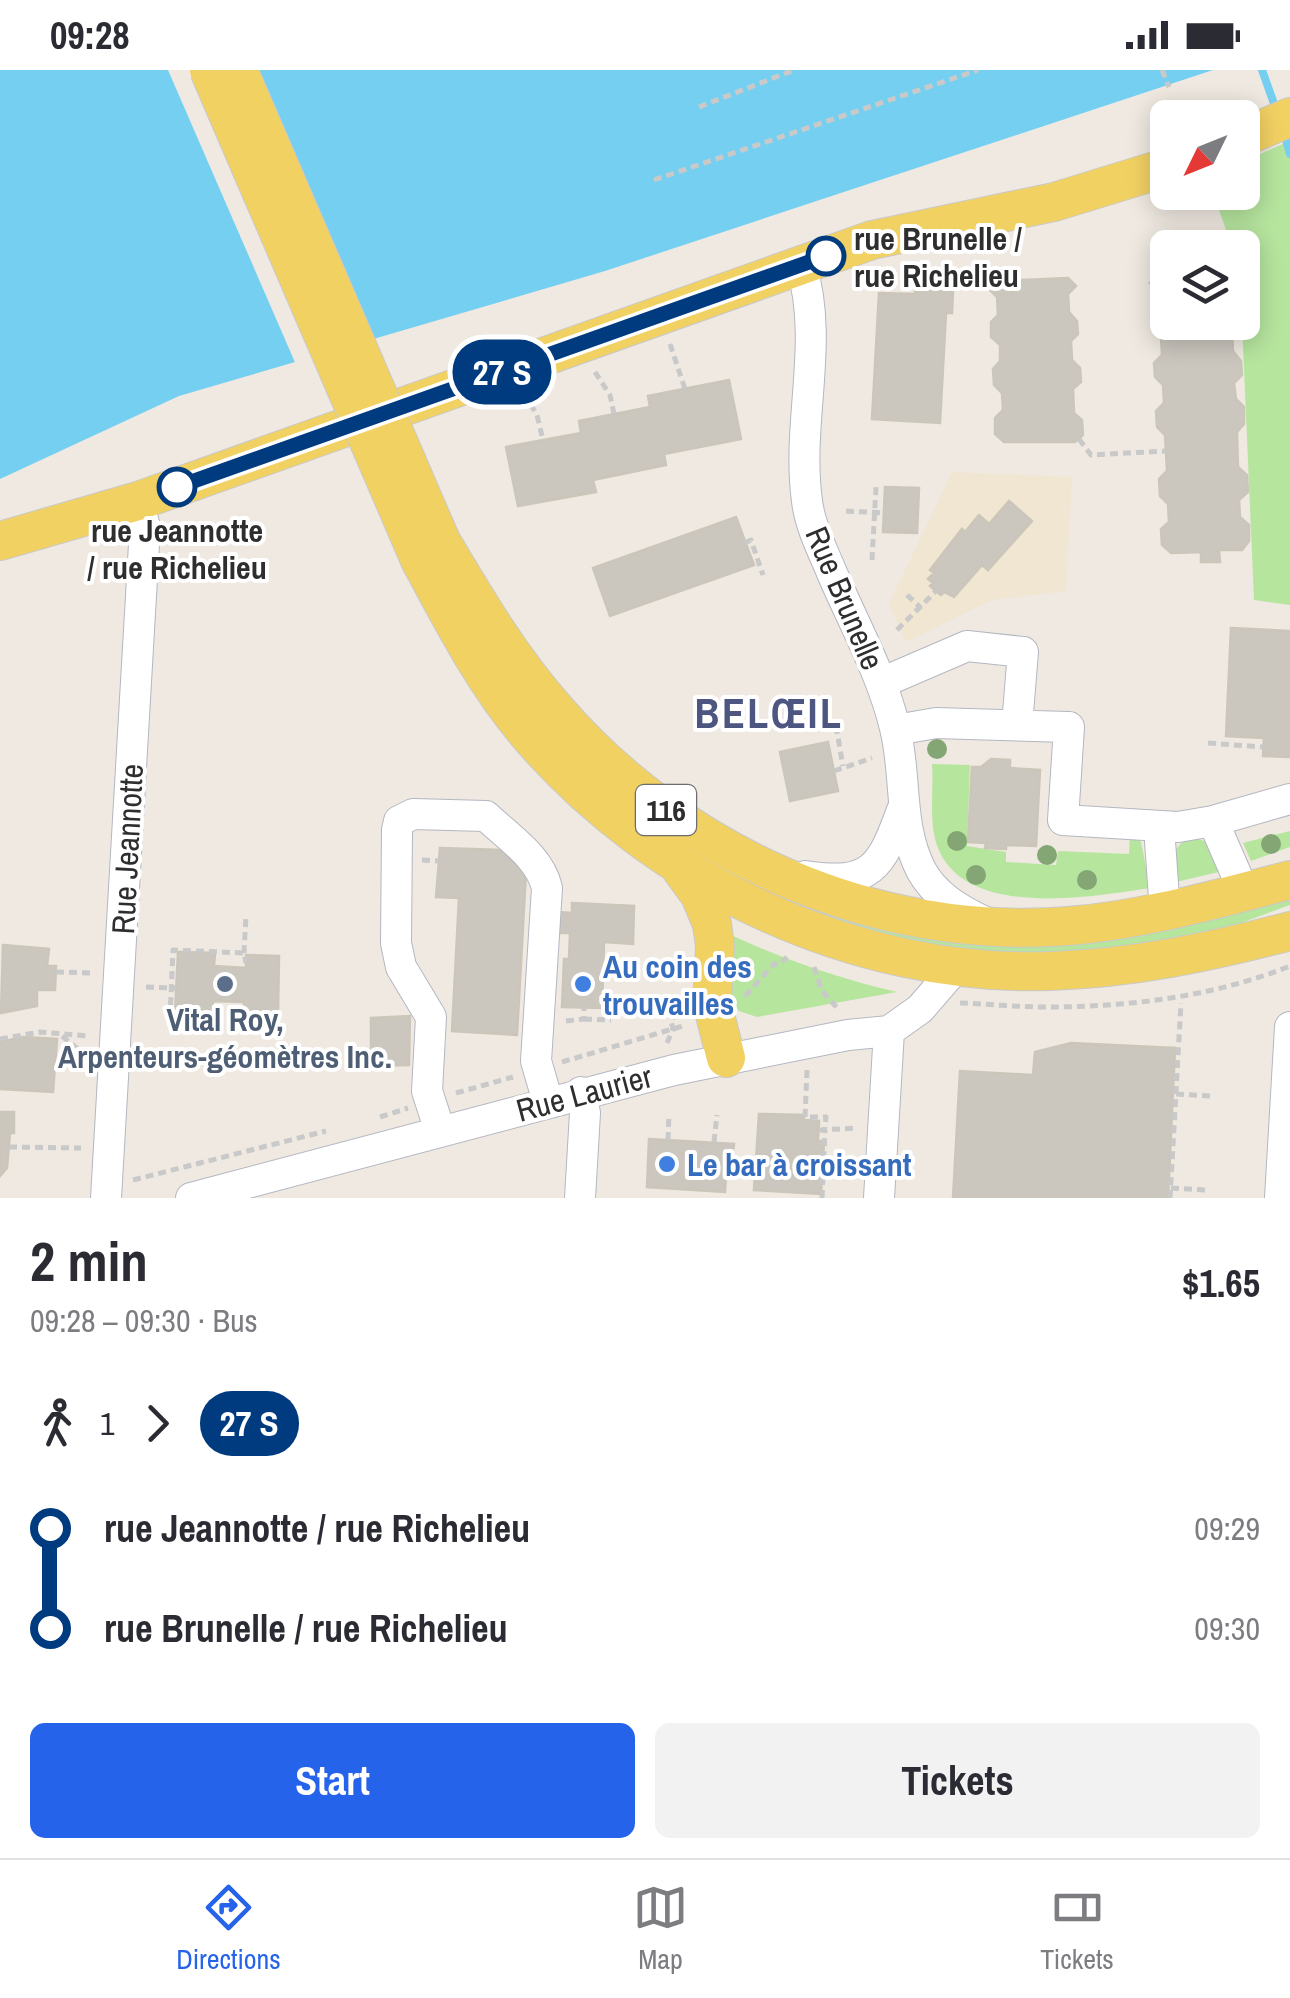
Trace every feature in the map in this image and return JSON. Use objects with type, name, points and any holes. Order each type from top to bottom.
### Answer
[{"type":"main road","name":"116","points":[[209,70],[431,550],[568,723],[602,758],[656,803],[698,834],[815,891],[928,920],[995,926],[1064,926],[1165,912],[1290,880]]},
{"type":"main road","name":"116","points":[[238,70],[431,550],[453,622],[530,735],[585,792],[676,864],[789,921],[836,938],[958,965],[1046,971],[1117,967],[1192,956],[1290,931]]},
{"type":"main road","points":[[1260,130],[1290,117]]},
{"type":"main road","points":[[0,541],[138,501],[896,233],[1054,202],[1150,173]]},
{"type":"main road","points":[[676,864],[700,896],[712,924],[712,1003],[726,1058]]},
{"type":"street","name":"Rue Brunelle","points":[[801,265],[812,311],[805,479],[808,505],[823,552],[881,682],[896,730],[902,763],[902,810],[914,853],[926,878],[960,910],[995,926]]},
{"type":"street","name":"Rue Jeannotte","points":[[106,1198],[146,527],[138,501]]},
{"type":"street","points":[[881,682],[967,646],[1023,652],[1017,725]]},
{"type":"street","points":[[896,730],[936,723],[1069,727],[1064,820],[1159,827],[1214,821],[1290,799]]},
{"type":"street","name":"Rue Brunelle","points":[[764,868],[809,877],[852,879],[880,862],[902,810]]},
{"type":"street","points":[[440,1131],[427,1090],[431,1017],[401,967],[396,943],[397,830],[400,821],[413,814],[486,816],[544,875],[547,888],[536,1061],[548,1102]]},
{"type":"street","points":[[1214,821],[1244,892]]},
{"type":"street","points":[[1159,827],[1165,912]]},
{"type":"street","name":"Rue Laurier","points":[[191,1198],[268,1188],[440,1131],[582,1092],[726,1058],[889,1030],[920,1008],[958,965]]},
{"type":"street","points":[[1280,1198],[1290,1026]]},
{"type":"street","points":[[879,1198],[889,1030]]},
{"type":"street","points":[[580,1198],[582,1092]]},
{"type":"path","points":[[699,107],[794,70]]},
{"type":"path","points":[[654,180],[978,70]]},
{"type":"path","points":[[1162,70],[1169,87]]},
{"type":"path","points":[[666,335],[686,389]]},
{"type":"path","points":[[591,362],[610,396],[614,414]]},
{"type":"path","points":[[521,386],[537,415],[544,440]]},
{"type":"path","points":[[1079,439],[1092,455],[1166,451]]},
{"type":"path","points":[[872,560],[876,487]]},
{"type":"path","points":[[846,512],[884,513]]},
{"type":"path","points":[[745,542],[751,540],[763,575]]},
{"type":"path","points":[[898,630],[936,591]]},
{"type":"path","points":[[907,595],[921,608]]},
{"type":"path","points":[[836,726],[843,766]]},
{"type":"path","points":[[1208,743],[1263,747]]},
{"type":"path","points":[[834,771],[875,758]]},
{"type":"path","points":[[246,914],[246,962]]},
{"type":"path","points":[[170,1018],[173,950],[244,952]]},
{"type":"path","points":[[743,998],[774,964],[780,964],[786,957]]},
{"type":"path","points":[[1270,974],[1290,966]]},
{"type":"path","points":[[814,967],[822,991],[845,1016]]},
{"type":"path","points":[[56,972],[91,973]]},
{"type":"path","points":[[146,986],[174,988]]},
{"type":"path","points":[[1170,1198],[1181,1003]]},
{"type":"path","points":[[584,1008],[584,1019]]},
{"type":"path","points":[[565,1032],[566,1018],[611,1020]]},
{"type":"path","name":"Rue Laurier","points":[[553,1065],[673,1029],[666,1040]]},
{"type":"path","points":[[60,1034],[79,1050],[87,1051]]},
{"type":"path","points":[[0,1039],[88,1036]]},
{"type":"path","points":[[808,1063],[805,1117],[826,1117],[822,1198]]},
{"type":"path","name":"Rue Laurier","points":[[377,1118],[519,1075]]},
{"type":"path","points":[[1176,1094],[1212,1096]]},
{"type":"path","points":[[668,1140],[669,1114]]},
{"type":"path","points":[[714,1142],[717,1115]]},
{"type":"path","points":[[146,1177],[342,1127]]},
{"type":"path","points":[[823,1129],[860,1128]]},
{"type":"path","points":[[10,1147],[81,1148]]},
{"type":"path","points":[[1170,1188],[1206,1190]]},
{"type":"shaded area","points":[[952,472],[1072,477],[1066,591],[992,600],[906,642],[889,604]]},
{"type":"green space","points":[[1290,141],[1290,605],[1254,600],[1243,340],[1260,340],[1260,230],[1226,230],[1219,210],[1260,210],[1260,154]]},
{"type":"green space","points":[[932,764],[970,765],[967,846],[1006,852],[1006,862],[1056,865],[1058,851],[1129,854],[1130,832],[1141,842],[1150,888],[1096,896],[1032,898],[974,885],[953,870],[938,848],[932,818]]},
{"type":"green space","points":[[1290,831],[1290,847],[1251,861],[1243,843]]},
{"type":"green space","points":[[1184,840],[1207,842],[1223,871],[1176,882],[1176,849]]},
{"type":"green space","points":[[1290,896],[1290,905],[1196,938],[1090,952],[1045,953],[959,948],[917,941],[789,904],[792,898],[875,925]]},
{"type":"green space","points":[[733,936],[814,968],[897,992],[757,1017],[739,1011],[730,999]]},
{"type":"water","points":[[0,70],[1213,70],[605,271],[179,396],[0,479]]},
{"type":"pier","points":[[168,70],[256,70],[375,344],[297,367]]},
{"type":"building","points":[[1068,278],[1076,286],[1068,294],[1069,312],[1077,321],[1078,334],[1071,341],[1072,360],[1080,368],[1081,382],[1073,389],[1074,413],[1082,420],[1083,435],[1075,442],[1004,442],[995,434],[995,418],[1003,410],[1002,393],[994,385],[993,369],[1000,361],[1000,345],[991,337],[991,322],[998,315],[997,297],[989,289],[997,281]]},
{"type":"building","points":[[915,288],[953,290],[952,313],[946,313],[940,423],[872,419],[879,293],[915,294]]},
{"type":"building","points":[[1161,340],[1232,340],[1233,351],[1241,361],[1242,375],[1234,383],[1236,399],[1244,407],[1244,424],[1237,432],[1238,467],[1247,475],[1248,492],[1239,500],[1240,517],[1249,525],[1249,541],[1242,550],[1219,550],[1220,562],[1201,562],[1201,552],[1171,553],[1162,545],[1161,529],[1169,522],[1168,504],[1160,496],[1159,479],[1167,471],[1165,435],[1157,427],[1156,411],[1164,403],[1163,385],[1155,377],[1154,363],[1162,355]]},
{"type":"building","points":[[729,380],[741,439],[664,454],[666,465],[593,480],[596,492],[518,506],[506,447],[581,433],[579,421],[650,407],[648,396]]},
{"type":"building","points":[[885,487],[919,488],[917,533],[883,532]]},
{"type":"building","points":[[1009,501],[1032,521],[988,570],[982,565],[954,597],[944,592],[941,595],[930,586],[933,583],[928,579],[934,573],[930,570],[962,529],[965,532],[979,515],[989,524]]},
{"type":"building","points":[[736,517],[754,565],[610,616],[593,568]]},
{"type":"building","points":[[1231,628],[1290,631],[1290,757],[1263,756],[1264,738],[1226,736]]},
{"type":"building","points":[[828,742],[838,791],[790,801],[780,752]]},
{"type":"building","points":[[991,759],[1010,760],[1010,768],[1040,770],[1036,846],[985,848],[986,843],[968,842],[972,767],[981,767]]},
{"type":"building","points":[[440,848],[503,850],[526,872],[517,1035],[452,1031],[459,898],[436,897]]},
{"type":"building","points":[[572,903],[634,906],[633,944],[604,942],[602,1008],[562,1007],[564,959],[569,959],[570,933],[559,933],[559,912],[572,913]]},
{"type":"building","points":[[3,945],[49,949],[47,966],[56,966],[55,990],[37,990],[37,1006],[1,1013]]},
{"type":"building","points":[[178,952],[215,953],[214,966],[246,968],[246,955],[279,956],[278,1013],[244,1012],[244,1002],[213,1001],[212,1015],[175,1013]]},
{"type":"building","points":[[410,1016],[409,1065],[371,1066],[371,1018]]},
{"type":"building","points":[[23,1037],[57,1039],[53,1092],[0,1089],[0,1042]]},
{"type":"building","points":[[1071,1043],[1175,1048],[1168,1198],[953,1198],[960,1071],[1033,1075],[1035,1052]]},
{"type":"building","points":[[0,1112],[14,1112],[14,1133],[10,1133],[7,1168],[0,1176]]},
{"type":"building","points":[[759,1114],[804,1115],[804,1120],[819,1121],[818,1141],[824,1141],[821,1194],[754,1190]]},
{"type":"building","points":[[649,1139],[734,1144],[732,1159],[727,1158],[725,1192],[647,1187]]},
{"type":"waterway","points":[[1262,70],[1277,112]]},
{"type":"waterway","points":[[1283,130],[1290,154]]},
{"type":"bus line","points":[[177,487],[826,256]]},
{"type":"place","name":"rue Brunelle / rue Richelieu","points":[[826,256]]},
{"type":"place","name":"rue Jeannotte / rue Richelieu","points":[[177,487]]},
{"type":"place","name":"Vital Roy, Arpenteurs-géomètres Inc.","points":[[225,984]]},
{"type":"place","name":"Au coin des trouvailles","points":[[583,984]]},
{"type":"place","name":"Le bar à croissant","points":[[667,1164]]},
{"type":"district","name":"BELŒIL","points":[[769,713]]}]
